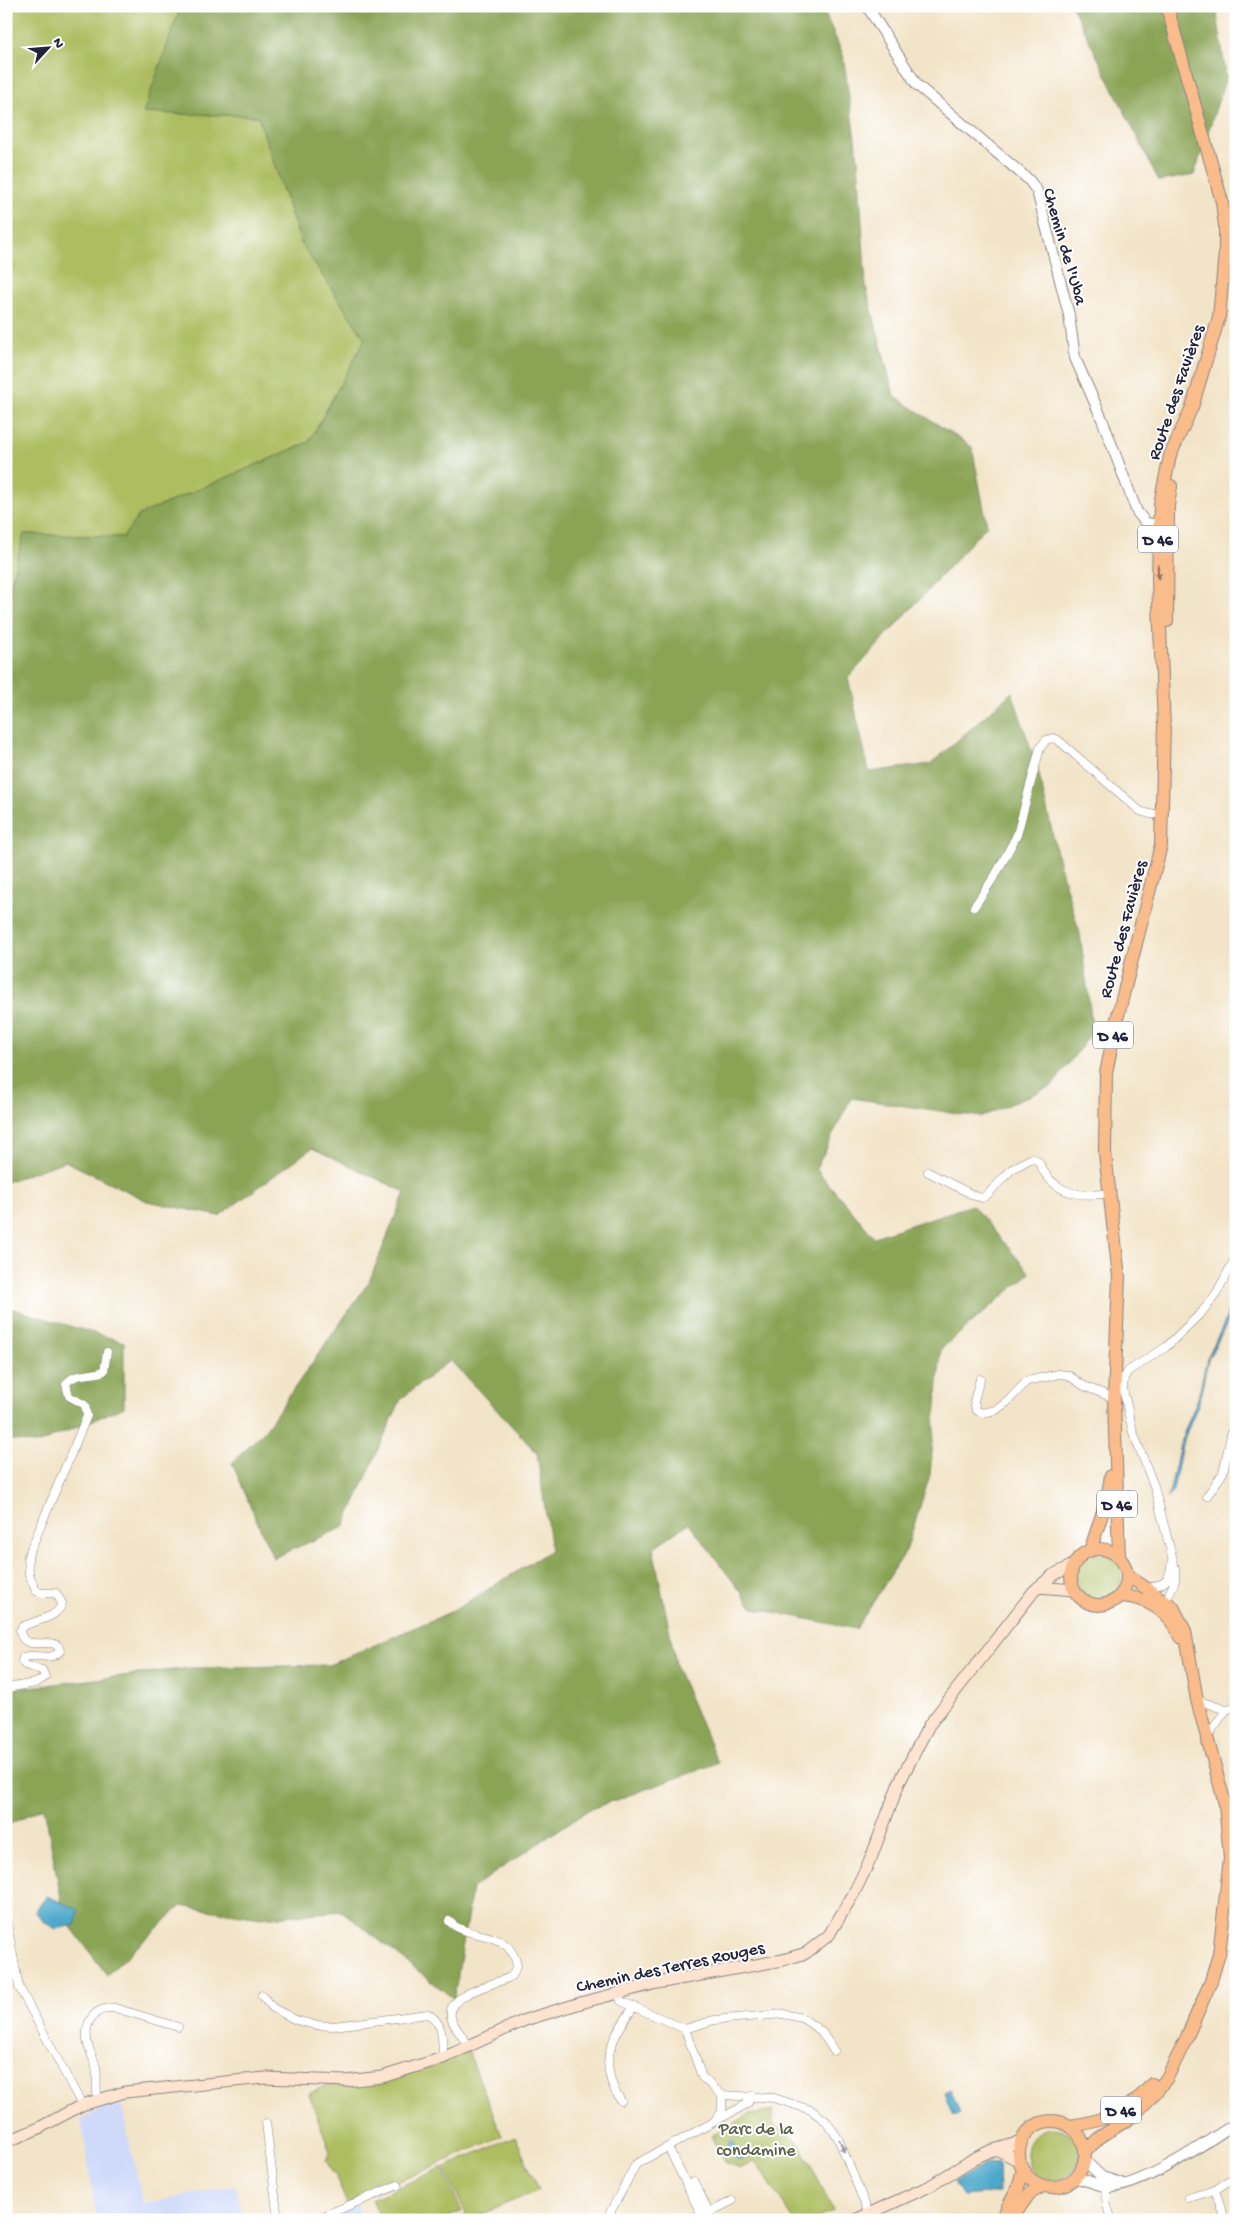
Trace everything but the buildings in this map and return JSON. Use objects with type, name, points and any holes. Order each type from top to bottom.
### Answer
[{"type":"main road","name":"Route des Favières","points":[[1114,1398],[1119,1277],[1104,1135],[1108,1063],[1128,974],[1158,860],[1162,814],[1163,677],[1168,610],[1163,526],[1172,481],[1219,317],[1230,224],[1222,202],[1214,166],[1167,6]]},
{"type":"main road","name":"D 46","points":[[1114,1398],[1119,1557]]},
{"type":"main road","name":"D 46","points":[[1090,1551],[1107,1500],[1115,1451]]},
{"type":"main road","points":[[1105,1550],[1119,1557],[1126,1568],[1127,1575],[1126,1586],[1120,1596],[1107,1604],[1092,1604],[1085,1601],[1074,1590],[1071,1577],[1079,1558],[1090,1551],[1105,1550]]},
{"type":"main road","name":"Chemin des Terres Rouges","points":[[6,2142],[37,2129],[82,2105],[125,2092],[258,2078],[360,2081],[394,2074],[443,2058],[525,2020],[618,1992],[794,1958],[811,1951],[827,1938],[842,1916],[865,1872],[899,1783],[929,1725],[1013,1615],[1038,1587],[1054,1575],[1075,1564]]},
{"type":"main road","name":"D 46","points":[[1085,2157],[1100,2137],[1133,2116],[1167,2078],[1212,1981],[1219,1954],[1233,1856],[1225,1804],[1197,1700],[1185,1631],[1177,1614],[1166,1601],[1127,1575]]},
{"type":"main road","points":[[1038,1587],[1074,1590]]},
{"type":"main road","name":"D 46","points":[[1069,2126],[1092,2122],[1109,2116],[1146,2091],[1167,2062],[1198,1999],[1216,1946],[1223,1866],[1221,1812],[1195,1714],[1179,1635],[1167,1616],[1148,1602],[1134,1597],[1120,1596]]},
{"type":"main road","points":[[998,2150],[1021,2165],[1036,2183],[1043,2186],[1059,2186],[1075,2178],[1085,2157],[1081,2137],[1069,2126],[1056,2121],[1043,2122],[1032,2128],[1020,2146],[1021,2165],[1018,2188],[1001,2220]]},
{"type":"main road","points":[[855,2220],[930,2186],[990,2151],[998,2150],[1023,2139]]},
{"type":"main road","points":[[1011,2220],[1028,2194],[1043,2186]]},
{"type":"street","name":"Chemin de l'Uba","points":[[867,6],[917,85],[1029,180],[1038,191],[1069,315],[1074,358],[1102,419],[1137,512],[1146,523],[1163,526]]},
{"type":"street","points":[[974,907],[996,874],[1017,835],[1040,748],[1046,740],[1053,738],[1058,740],[1140,811],[1150,814],[1162,814]]},
{"type":"street","points":[[928,1172],[982,1198],[1012,1169],[1032,1158],[1038,1160],[1046,1175],[1065,1191],[1084,1196],[1110,1194]]},
{"type":"street","points":[[1148,1602],[1166,1601],[1176,1581],[1172,1556],[1154,1486],[1133,1432],[1123,1389],[1124,1378],[1128,1371],[1166,1346],[1202,1312],[1216,1294],[1236,1257]]},
{"type":"street","points":[[6,1688],[36,1684],[45,1677],[42,1670],[24,1664],[22,1661],[23,1657],[51,1656],[58,1654],[60,1651],[58,1644],[33,1643],[21,1636],[20,1631],[22,1627],[41,1621],[61,1608],[62,1603],[56,1593],[42,1594],[36,1591],[29,1574],[28,1556],[87,1418],[85,1405],[69,1396],[66,1384],[71,1379],[80,1375],[103,1372],[107,1352]]},
{"type":"street","points":[[980,1380],[974,1406],[982,1414],[996,1410],[1007,1402],[1027,1380],[1059,1374],[1068,1375],[1084,1386],[1114,1398]]},
{"type":"street","points":[[1207,1496],[1223,1473],[1232,1449],[1236,1411]]},
{"type":"street","points":[[1148,1588],[1162,1585],[1167,1581],[1171,1573],[1172,1556]]},
{"type":"street","points":[[1197,1700],[1226,1710]]},
{"type":"street","points":[[1207,1738],[1226,1710],[1236,1706]]},
{"type":"street","points":[[449,1921],[455,1927],[481,1934],[503,1943],[513,1955],[517,1965],[512,1976],[466,1994],[453,2005],[452,2020],[469,2047]]},
{"type":"street","points":[[7,1924],[20,1987],[82,2105]]},
{"type":"street","points":[[618,1992],[621,2001],[633,2008],[685,2029],[714,2020],[783,2014],[802,2018],[821,2031],[834,2051]]},
{"type":"street","points":[[262,1995],[273,2008],[296,2020],[315,2025],[334,2026],[428,2014],[438,2022],[442,2030],[443,2058]]},
{"type":"street","points":[[98,2099],[96,2071],[87,2036],[90,2019],[95,2012],[106,2008],[115,2008],[178,2027]]},
{"type":"street","points":[[621,2101],[611,2086],[607,2074],[616,2033],[633,2008]]},
{"type":"street","points":[[685,2029],[702,2077],[722,2095],[774,2098],[811,2110],[826,2122],[838,2138],[869,2214]]},
{"type":"street","points":[[712,2123],[722,2112],[722,2095]]},
{"type":"street","points":[[606,2220],[636,2164],[748,2104],[752,2096]]},
{"type":"street","points":[[266,2123],[278,2220]]},
{"type":"street","points":[[1075,2178],[1126,2184],[1167,2166],[1236,2123]]},
{"type":"street","points":[[668,2147],[702,2216],[732,2201]]},
{"type":"street","points":[[1085,2157],[1107,2183],[1106,2205],[1112,2220]]},
{"type":"street","points":[[1188,2198],[1215,2190],[1236,2176]]},
{"type":"street","points":[[314,2220],[398,2185]]},
{"type":"street","points":[[1215,2190],[1225,2220]]},
{"type":"shaded area","points":[[107,2101],[121,2103],[143,2204],[235,2185],[244,2220],[92,2220],[96,2216],[81,2119],[97,2111]]},
{"type":"shaded area","points":[[356,2205],[364,2220],[322,2220]]},
{"type":"green space","points":[[6,6],[181,6],[144,113],[258,116],[301,243],[365,339],[309,442],[139,515],[123,537],[24,534],[6,601]]},
{"type":"green space","points":[[181,6],[822,6],[843,55],[858,160],[866,287],[894,396],[972,447],[987,525],[848,678],[869,772],[931,764],[1012,692],[1039,774],[1060,867],[1080,934],[1093,1031],[1052,1086],[981,1117],[851,1098],[816,1169],[874,1237],[972,1205],[1030,1273],[941,1349],[930,1475],[906,1551],[856,1629],[753,1608],[689,1523],[653,1548],[677,1669],[718,1763],[588,1810],[472,1888],[454,1999],[342,1911],[261,1918],[181,1906],[107,1975],[65,1919],[44,1807],[6,1826],[6,1692],[12,1689],[190,1668],[329,1665],[455,1610],[551,1550],[537,1453],[450,1360],[401,1399],[344,1527],[273,1558],[232,1463],[265,1430],[369,1282],[405,1192],[312,1148],[219,1216],[147,1201],[65,1161],[6,1182],[6,601],[24,534],[123,537],[139,515],[309,442],[365,339],[301,243],[258,116],[143,113]]},
{"type":"green space","points":[[1072,6],[1216,6],[1226,77],[1194,175],[1159,181]]},
{"type":"green space","points":[[6,1307],[124,1342],[124,1407],[37,1444],[6,1439]]},
{"type":"green space","points":[[1099,1554],[1112,1558],[1118,1564],[1122,1577],[1118,1590],[1112,1596],[1099,1600],[1086,1596],[1080,1590],[1076,1577],[1080,1564],[1086,1558]]},
{"type":"green space","points":[[468,2051],[502,2136],[347,2204],[334,2172],[332,2172],[326,2160],[330,2152],[309,2094],[328,2084],[366,2084],[435,2065]]},
{"type":"green space","name":"Parc de la condamine","points":[[773,2111],[773,2120],[776,2125],[801,2145],[833,2210],[815,2220],[794,2220],[755,2161],[740,2169],[726,2163],[711,2136],[749,2115]]},
{"type":"green space","points":[[1053,2128],[1063,2130],[1071,2136],[1077,2144],[1079,2154],[1077,2164],[1071,2172],[1063,2178],[1053,2180],[1043,2178],[1035,2172],[1029,2164],[1027,2154],[1029,2144],[1035,2136],[1043,2130]]},
{"type":"green space","points":[[515,2136],[539,2190],[468,2220],[445,2167]]},
{"type":"green space","points":[[443,2167],[461,2211],[443,2220],[381,2220],[372,2199]]},
{"type":"water","points":[[1236,1293],[1236,1301],[1227,1324],[1208,1359],[1199,1402],[1182,1444],[1173,1490],[1168,1498],[1181,1440],[1198,1398],[1207,1358],[1225,1322],[1229,1307]]},
{"type":"water","points":[[47,1896],[79,1910],[75,1925],[56,1929],[42,1920],[35,1911]]},
{"type":"water","points":[[951,2090],[960,2113],[953,2116],[944,2093]]},
{"type":"water","points":[[733,2141],[743,2156],[742,2161],[737,2160],[728,2146],[729,2142]]},
{"type":"water","points":[[987,2163],[998,2164],[999,2193],[963,2196],[954,2182]]}]
